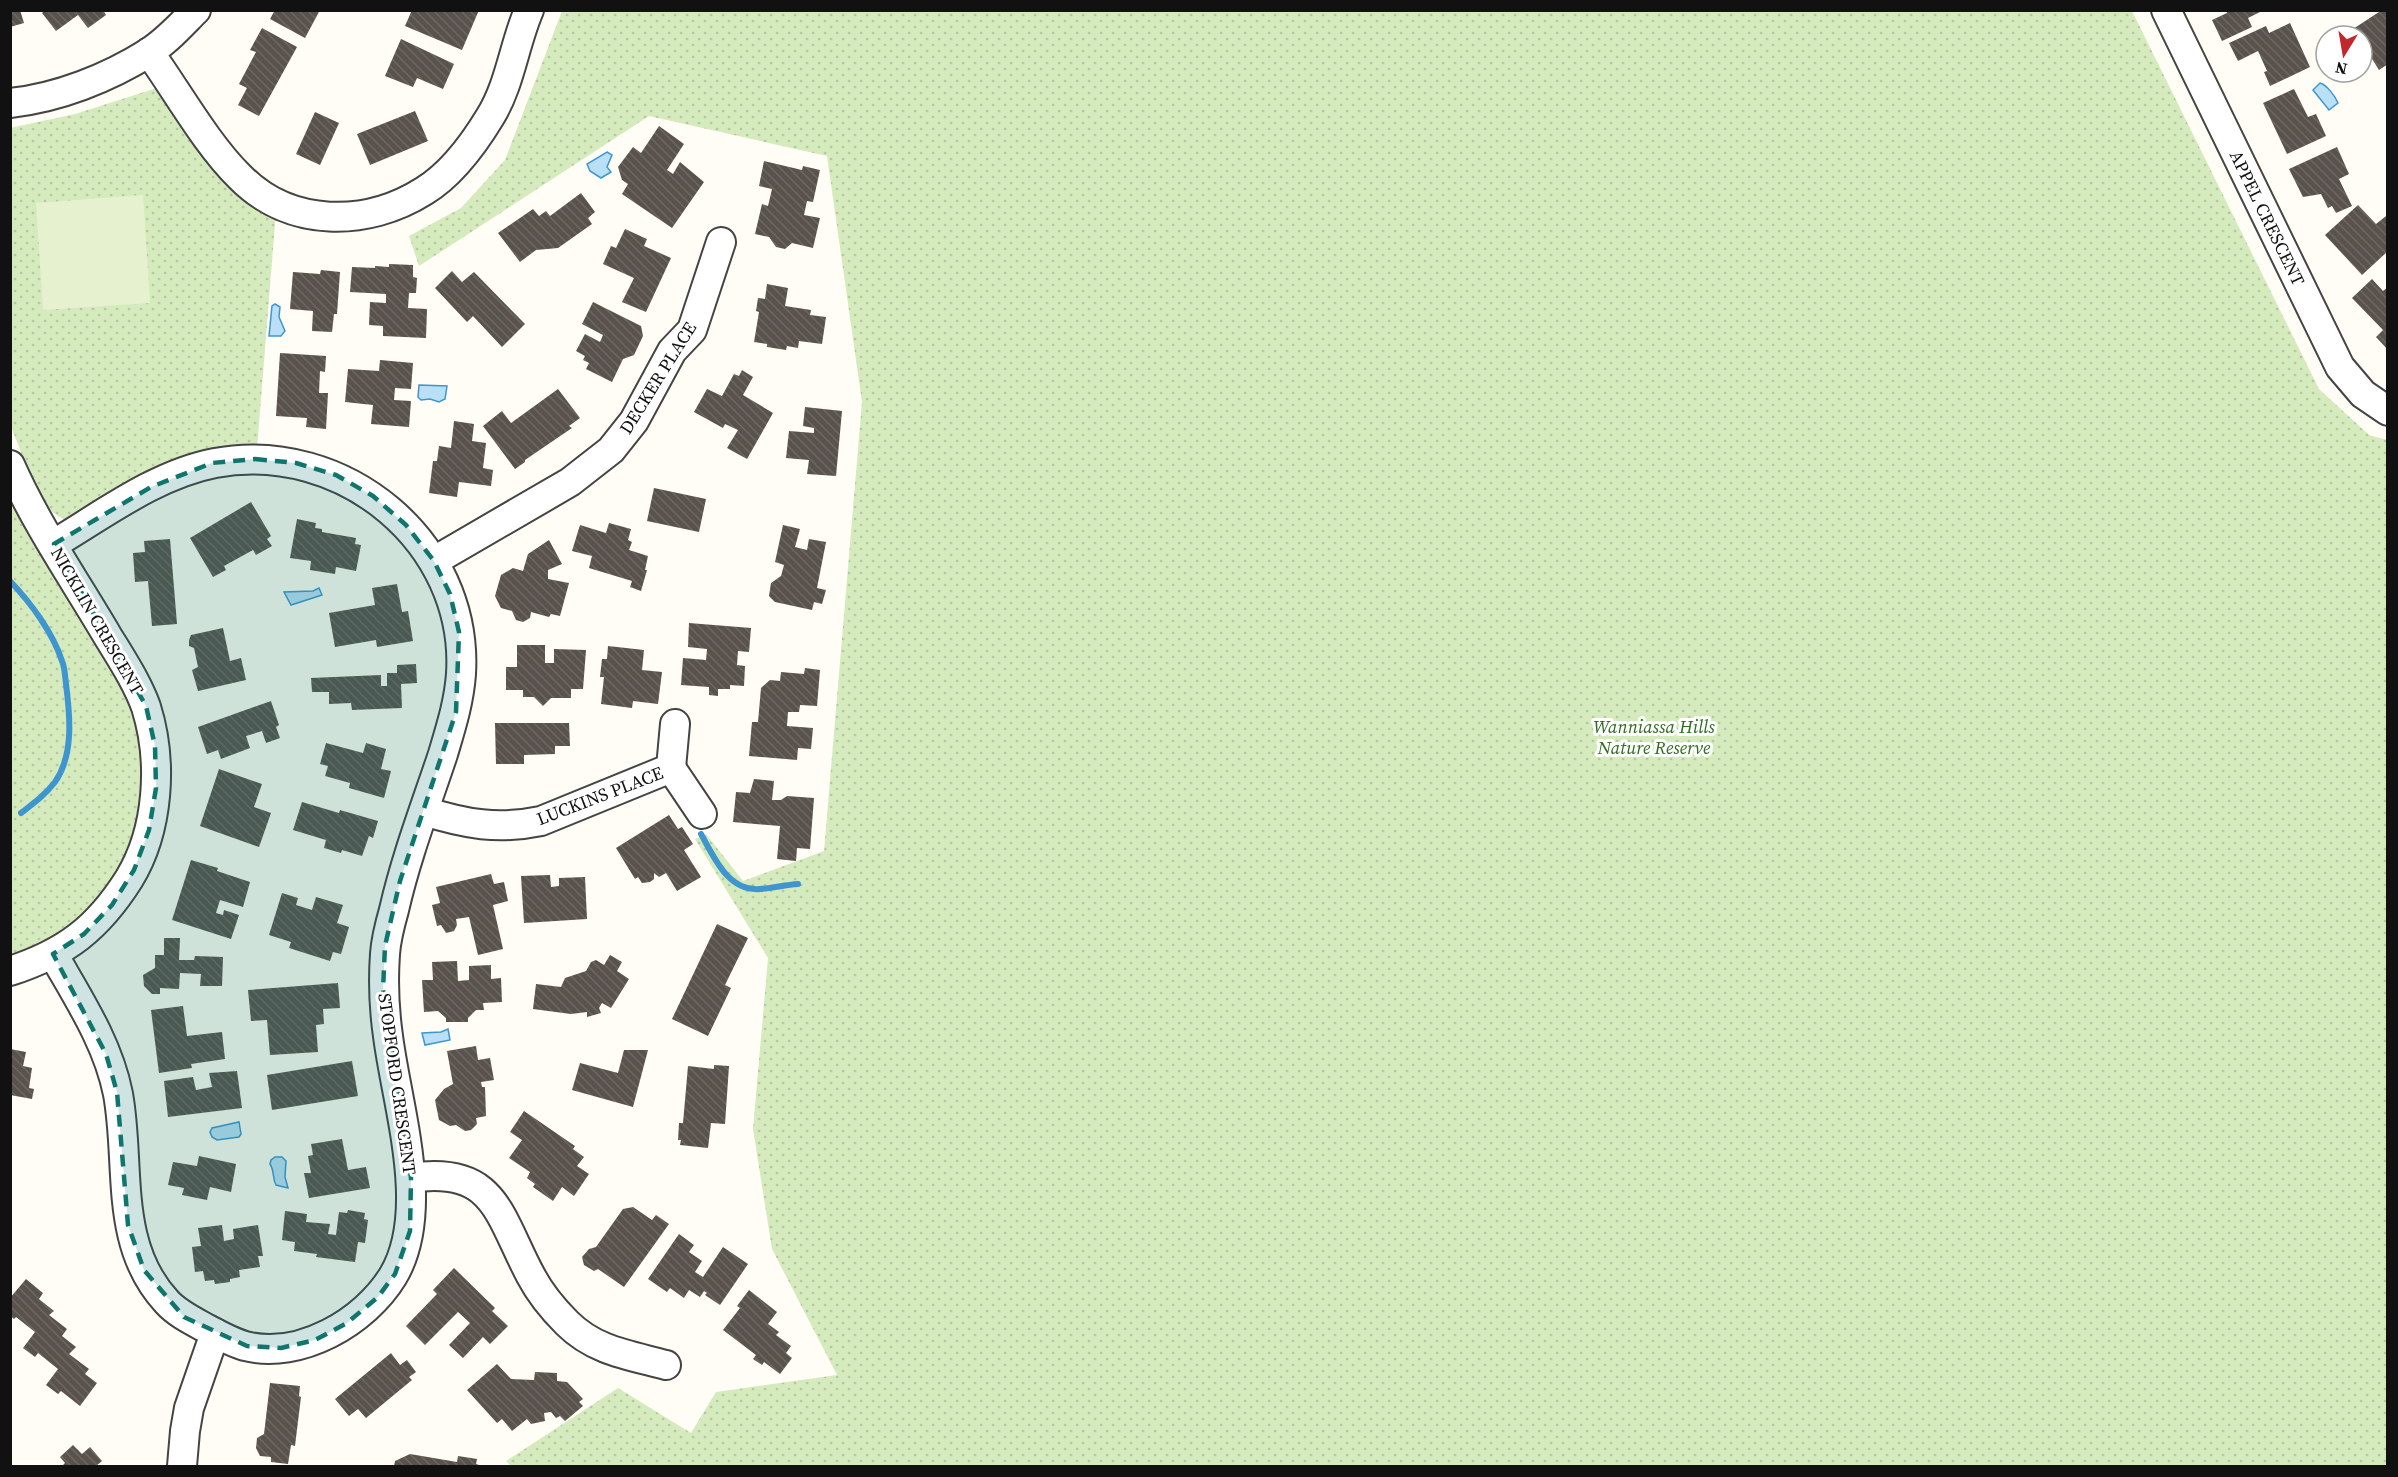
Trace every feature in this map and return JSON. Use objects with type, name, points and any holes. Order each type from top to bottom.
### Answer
[{"type":"street","points":[[10,103],[73,89],[150,52],[196,10]]},
{"type":"street","points":[[150,52],[215,147],[240,177],[254,189],[296,211],[319,217],[355,218],[391,208],[424,191],[440,179],[468,150],[501,96],[529,10]]},
{"type":"street","name":"APPEL CRESCENT","points":[[2166,10],[2340,367],[2363,394],[2388,411]]},
{"type":"street","name":"DECKER PLACE","points":[[434,561],[570,482],[611,450],[634,421],[672,351],[692,330],[721,242]]},
{"type":"street","name":"STOPFORD CRESCENT","points":[[53,954],[106,1054],[117,1092],[129,1225],[137,1256],[166,1301],[184,1317],[215,1333],[247,1346],[281,1348],[315,1340],[347,1323],[378,1297],[395,1274],[410,1231],[411,1178],[387,1034],[383,990],[385,946],[400,881],[456,712],[461,672],[459,632],[452,604],[434,561],[406,525],[373,496],[336,476],[296,463],[255,459],[212,463],[171,477],[54,544]]},
{"type":"street","name":"NICKLIN CRESCENT","points":[[10,465],[146,706],[155,746],[156,788],[149,830],[134,870],[112,905],[84,934],[53,954],[10,971]]},
{"type":"street","name":"LUCKINS PLACE","points":[[675,724],[671,768],[702,814]]},
{"type":"street","name":"LUCKINS PLACE","points":[[424,810],[484,826],[522,825],[542,821],[671,768]]},
{"type":"street","points":[[411,1178],[448,1176],[483,1192],[501,1212],[531,1276],[567,1324],[598,1347],[666,1365]]},
{"type":"street","points":[[182,1467],[189,1408],[215,1333]]},
{"type":"highlighted area","points":[[255,459],[296,463],[336,475],[373,496],[406,525],[434,561],[450,594],[459,632],[456,712],[400,881],[385,946],[383,990],[411,1178],[410,1231],[395,1274],[378,1297],[347,1323],[315,1340],[281,1348],[247,1346],[184,1317],[144,1270],[128,1225],[117,1092],[106,1054],[53,954],[84,934],[112,905],[134,870],[149,830],[156,788],[155,746],[146,706],[54,544],[151,487],[212,463]]},
{"type":"green space","name":"Wanniassa Hills Nature Reserve","points":[[562,11],[2132,11],[2319,389],[2369,435],[2387,440],[2387,1466],[511,1466],[506,1461],[618,1388],[691,1433],[716,1392],[837,1375],[772,1249],[753,1129],[768,958],[695,839],[706,834],[743,881],[824,851],[862,402],[827,156],[649,116],[419,266],[409,236],[461,208],[505,160]]},
{"type":"green space","points":[[160,87],[276,211],[257,449],[67,520],[49,509],[31,477],[11,427],[10,128],[75,114]]},
{"type":"green space","points":[[143,195],[150,303],[43,310],[36,203]]},
{"type":"green space","points":[[10,498],[125,694],[136,721],[140,739],[143,776],[142,795],[134,832],[109,882],[73,922],[44,942],[10,957]]},
{"type":"water","points":[[2322,84],[2338,103],[2329,110],[2313,90]]},
{"type":"water","points":[[607,152],[612,155],[607,167],[611,172],[601,178],[590,171],[587,164]]},
{"type":"water","points":[[275,304],[280,307],[279,317],[285,331],[281,336],[269,336],[272,306]]},
{"type":"water","points":[[419,385],[447,386],[445,399],[439,402],[430,399],[421,400],[418,397]]},
{"type":"water","points":[[319,588],[322,595],[291,605],[284,592],[313,591]]},
{"type":"water","points":[[448,1029],[450,1040],[425,1045],[422,1033],[441,1032]]},
{"type":"water","points":[[239,1122],[241,1134],[239,1137],[217,1140],[212,1137],[210,1132],[212,1128]]},
{"type":"water","points":[[275,1157],[282,1157],[286,1161],[285,1177],[288,1188],[276,1185],[270,1164]]},
{"type":"building","points":[[10,10],[20,10],[24,23],[10,27]]},
{"type":"building","points":[[45,10],[103,10],[106,15],[88,28],[78,15],[56,31],[42,13]]},
{"type":"building","points":[[275,10],[320,10],[305,38],[270,19]]},
{"type":"building","points":[[412,10],[479,10],[462,50],[405,26]]},
{"type":"building","points":[[2226,10],[2264,10],[2248,18],[2252,27],[2222,41],[2212,20],[2227,13]]},
{"type":"building","points":[[2382,10],[2388,10],[2388,64],[2379,70],[2374,62],[2374,24],[2361,24]]},
{"type":"building","points":[[2290,23],[2310,67],[2270,86],[2264,72],[2267,71],[2258,51],[2238,61],[2229,43],[2266,26],[2269,33]]},
{"type":"building","points":[[262,28],[297,47],[259,116],[238,105],[247,88],[239,84],[256,52],[250,50]]},
{"type":"building","points":[[401,39],[454,64],[443,89],[417,78],[413,87],[385,76]]},
{"type":"building","points":[[2294,89],[2308,117],[2316,114],[2326,136],[2287,154],[2263,103]]},
{"type":"building","points":[[415,111],[428,141],[370,165],[357,134]]},
{"type":"building","points":[[315,112],[339,123],[320,165],[296,154]]},
{"type":"building","points":[[659,126],[684,144],[667,170],[673,174],[680,162],[704,182],[672,228],[622,194],[628,184],[622,180],[618,167],[633,147],[641,153]]},
{"type":"building","points":[[2337,147],[2349,174],[2339,179],[2352,206],[2336,213],[2332,206],[2328,208],[2321,194],[2303,197],[2289,169]]},
{"type":"building","points":[[764,161],[802,170],[803,166],[820,170],[813,202],[807,201],[804,215],[820,218],[813,248],[792,243],[785,249],[776,247],[769,237],[755,234],[762,204],[768,206],[772,189],[759,186]]},
{"type":"building","points":[[581,193],[595,212],[588,218],[592,224],[558,248],[536,250],[520,262],[498,233],[533,209],[539,216],[546,211],[550,216]]},
{"type":"building","points":[[2358,205],[2376,224],[2386,216],[2388,217],[2388,251],[2362,275],[2325,235]]},
{"type":"building","points":[[625,229],[647,239],[644,246],[671,258],[646,312],[622,302],[634,278],[603,264],[611,246],[616,248]]},
{"type":"building","points":[[389,264],[413,265],[413,277],[417,278],[416,293],[409,293],[408,308],[427,309],[426,338],[383,336],[383,326],[369,325],[370,302],[386,303],[386,294],[350,292],[352,267],[389,267]]},
{"type":"building","points":[[321,270],[340,272],[337,314],[334,314],[332,332],[312,331],[313,311],[290,309],[293,272],[320,274]]},
{"type":"building","points":[[452,271],[462,282],[474,272],[525,324],[502,347],[473,316],[467,322],[435,288]]},
{"type":"building","points":[[2372,279],[2383,291],[2388,287],[2388,350],[2376,337],[2383,330],[2352,298]]},
{"type":"building","points":[[767,284],[788,288],[785,306],[811,310],[810,315],[826,317],[822,344],[799,341],[798,348],[787,346],[786,350],[754,342],[759,312],[756,311],[758,298],[765,299]]},
{"type":"building","points":[[593,302],[641,326],[643,336],[634,355],[623,359],[612,382],[586,369],[589,363],[583,360],[585,356],[576,351],[585,334],[600,342],[603,335],[582,324]]},
{"type":"building","points":[[280,353],[326,356],[325,372],[320,371],[319,393],[328,393],[326,429],[306,427],[307,418],[276,416]]},
{"type":"building","points":[[380,360],[413,363],[411,389],[395,388],[394,400],[411,401],[409,427],[371,424],[373,405],[345,402],[348,369],[379,371]]},
{"type":"building","points":[[742,370],[753,377],[743,395],[773,413],[747,459],[727,448],[738,430],[725,424],[723,428],[694,412],[707,389],[722,396],[734,374],[739,376]]},
{"type":"building","points":[[558,389],[580,418],[569,426],[572,428],[515,469],[483,426],[502,411],[511,423]]},
{"type":"building","points":[[805,407],[842,411],[836,476],[807,474],[809,460],[786,458],[789,431],[814,433],[814,428],[803,426]]},
{"type":"building","points":[[454,421],[474,424],[472,441],[486,443],[483,468],[493,470],[491,486],[459,482],[457,497],[429,493],[433,461],[437,461],[439,446],[451,448]]},
{"type":"building","points":[[654,488],[706,499],[699,532],[647,521]]},
{"type":"building","points":[[251,502],[271,536],[267,539],[272,546],[256,555],[253,550],[224,566],[226,570],[213,577],[190,538]]},
{"type":"building","points":[[297,519],[316,523],[315,528],[322,529],[322,532],[356,538],[355,544],[361,545],[356,571],[336,567],[335,574],[310,570],[311,561],[290,558]]},
{"type":"building","points":[[609,523],[631,529],[628,540],[632,542],[629,550],[648,556],[641,591],[630,587],[632,581],[589,568],[592,556],[572,551],[580,525],[606,533]]},
{"type":"building","points":[[783,525],[800,529],[795,547],[807,550],[809,539],[826,542],[817,588],[826,590],[822,604],[814,602],[812,610],[775,602],[769,596],[771,583],[781,576],[784,565],[775,562]]},
{"type":"building","points":[[170,539],[177,624],[152,626],[148,581],[135,582],[133,553],[145,552],[144,541]]},
{"type":"building","points":[[549,540],[562,564],[548,570],[548,579],[569,583],[560,616],[551,614],[549,617],[531,612],[530,618],[523,622],[516,620],[512,611],[501,608],[495,596],[501,575],[513,568],[523,571],[528,554]]},
{"type":"building","points":[[397,584],[402,612],[408,611],[413,641],[377,647],[376,640],[335,647],[329,613],[375,605],[372,588]]},
{"type":"building","points":[[689,623],[751,628],[749,652],[738,651],[737,665],[745,666],[744,686],[730,685],[730,689],[718,689],[718,696],[709,695],[709,687],[681,685],[683,658],[706,660],[707,649],[688,647]]},
{"type":"building","points":[[223,628],[230,661],[241,658],[246,680],[198,691],[192,670],[198,667],[194,648],[189,646],[189,640],[191,635]]},
{"type":"building","points":[[517,645],[545,645],[545,663],[554,663],[554,649],[586,650],[583,689],[571,689],[571,698],[551,698],[543,706],[534,697],[523,697],[523,690],[506,690],[506,667],[517,667]]},
{"type":"building","points":[[608,646],[644,650],[642,670],[662,672],[658,704],[633,701],[632,708],[601,704],[604,677],[600,677],[602,659],[607,659]]},
{"type":"building","points":[[416,664],[417,683],[401,684],[402,708],[352,710],[351,703],[329,704],[329,692],[312,692],[311,678],[381,675],[381,686],[387,686],[387,673],[397,673],[397,665]]},
{"type":"building","points":[[805,668],[820,670],[817,706],[800,705],[799,712],[788,712],[787,726],[813,728],[811,749],[798,748],[797,760],[749,756],[752,722],[758,722],[761,688],[770,680],[780,681],[781,672],[804,674]]},
{"type":"building","points":[[271,701],[279,725],[276,727],[280,738],[266,743],[262,731],[246,736],[250,748],[221,759],[218,750],[207,754],[198,727]]},
{"type":"building","points":[[495,723],[569,723],[570,746],[555,746],[555,754],[524,755],[524,764],[496,764]]},
{"type":"building","points":[[326,743],[363,753],[366,743],[386,749],[381,769],[391,771],[384,798],[349,788],[350,783],[325,776],[328,766],[320,764]]},
{"type":"building","points":[[219,769],[262,784],[254,807],[271,813],[259,847],[200,826]]},
{"type":"building","points":[[754,779],[774,781],[772,800],[781,800],[787,796],[814,798],[810,849],[797,848],[796,861],[777,859],[780,826],[733,822],[736,792],[750,793]]},
{"type":"building","points":[[302,802],[378,821],[373,838],[369,836],[362,856],[324,848],[326,840],[293,830]]},
{"type":"building","points":[[669,815],[678,829],[682,827],[693,844],[684,850],[701,877],[677,891],[666,873],[659,877],[654,873],[654,879],[650,882],[642,883],[638,877],[635,879],[616,848]]},
{"type":"building","points":[[191,860],[218,868],[217,871],[250,882],[243,907],[220,900],[216,913],[223,915],[224,910],[239,915],[231,939],[172,920]]},
{"type":"building","points":[[491,874],[494,884],[504,882],[508,901],[493,905],[503,949],[478,955],[469,917],[456,919],[457,925],[454,931],[446,933],[441,925],[437,926],[432,905],[440,903],[436,887]]},
{"type":"building","points":[[550,875],[551,887],[559,886],[559,878],[585,877],[587,919],[524,923],[521,876]]},
{"type":"building","points":[[282,893],[298,898],[296,905],[312,910],[316,897],[343,905],[337,923],[349,927],[341,954],[333,952],[330,961],[289,948],[291,942],[269,935]]},
{"type":"building","points":[[717,924],[748,938],[725,985],[731,988],[708,1036],[672,1019]]},
{"type":"building","points":[[164,938],[180,938],[179,960],[194,960],[195,956],[223,957],[222,986],[200,986],[201,974],[180,973],[179,989],[160,988],[160,994],[152,994],[144,986],[143,975],[155,968],[155,955],[164,955]]},
{"type":"building","points":[[610,955],[622,962],[617,971],[629,979],[611,1008],[602,1003],[599,1008],[601,1013],[587,1017],[587,1012],[571,1014],[533,1009],[536,984],[561,987],[565,978],[586,971],[591,962],[596,960],[604,965]]},
{"type":"building","points":[[457,961],[458,981],[469,980],[469,966],[491,965],[491,979],[501,978],[502,1002],[483,1003],[484,1010],[476,1010],[468,1018],[468,1022],[446,1022],[446,1018],[438,1011],[424,1012],[422,980],[433,980],[432,962]]},
{"type":"building","points":[[338,983],[340,1008],[323,1009],[324,1024],[316,1025],[318,1052],[270,1055],[267,1020],[251,1021],[248,990]]},
{"type":"building","points":[[183,1006],[187,1036],[222,1032],[225,1059],[191,1064],[192,1068],[159,1073],[151,1010]]},
{"type":"building","points":[[476,1046],[478,1060],[490,1058],[494,1080],[481,1082],[482,1087],[485,1087],[486,1116],[476,1118],[477,1124],[471,1130],[465,1131],[456,1125],[450,1126],[439,1120],[435,1100],[444,1089],[453,1084],[447,1051]]},
{"type":"building","points":[[10,1049],[26,1052],[23,1066],[32,1068],[29,1088],[34,1089],[32,1099],[10,1095]]},
{"type":"building","points":[[624,1050],[648,1050],[633,1107],[572,1090],[580,1063],[618,1073]]},
{"type":"building","points":[[352,1061],[358,1096],[272,1110],[267,1075]]},
{"type":"building","points":[[714,1065],[729,1066],[725,1124],[711,1123],[708,1148],[680,1145],[679,1123],[683,1123],[688,1066],[714,1069]]},
{"type":"building","points":[[237,1071],[242,1108],[168,1117],[164,1081],[193,1077],[196,1090],[212,1087],[209,1073]]},
{"type":"building","points":[[524,1111],[575,1146],[573,1149],[584,1157],[577,1166],[589,1174],[574,1196],[562,1187],[553,1201],[533,1187],[535,1184],[527,1178],[530,1172],[509,1158],[522,1140],[510,1132]]},
{"type":"building","points":[[342,1139],[348,1170],[366,1167],[370,1188],[309,1198],[304,1173],[311,1173],[308,1156],[313,1155],[311,1144]]},
{"type":"building","points":[[199,1156],[236,1164],[231,1192],[210,1187],[207,1200],[182,1195],[184,1188],[168,1185],[173,1162],[197,1166]]},
{"type":"building","points":[[633,1207],[652,1220],[656,1215],[669,1224],[624,1287],[598,1269],[594,1271],[584,1265],[582,1257],[589,1249],[596,1247],[623,1209]]},
{"type":"building","points":[[348,1210],[365,1213],[364,1219],[368,1220],[365,1243],[358,1242],[355,1262],[316,1257],[317,1254],[294,1251],[295,1242],[282,1240],[285,1211],[307,1214],[306,1222],[330,1224],[328,1234],[336,1235],[339,1212],[347,1213]]},
{"type":"building","points":[[222,1225],[224,1241],[234,1239],[233,1229],[258,1225],[263,1256],[258,1256],[260,1267],[239,1270],[240,1277],[230,1279],[230,1282],[215,1284],[214,1280],[205,1281],[203,1271],[195,1272],[192,1247],[201,1246],[198,1228]]},
{"type":"building","points":[[679,1234],[694,1245],[689,1252],[702,1261],[695,1272],[703,1277],[723,1247],[748,1264],[720,1305],[705,1295],[707,1293],[704,1291],[700,1297],[689,1290],[684,1298],[670,1288],[667,1292],[648,1279]]},
{"type":"building","points":[[454,1268],[495,1308],[492,1311],[508,1326],[490,1344],[483,1337],[463,1358],[449,1345],[470,1323],[458,1312],[425,1345],[406,1326],[437,1294],[433,1290]]},
{"type":"building","points":[[26,1279],[43,1293],[39,1299],[54,1311],[49,1315],[67,1329],[62,1336],[76,1347],[69,1354],[89,1369],[85,1374],[97,1383],[80,1406],[61,1391],[58,1394],[46,1385],[58,1369],[38,1353],[35,1357],[23,1348],[35,1332],[16,1317],[14,1319],[10,1316],[10,1298]]},
{"type":"building","points":[[749,1290],[777,1312],[768,1324],[779,1332],[776,1335],[791,1346],[786,1353],[792,1358],[780,1374],[764,1362],[762,1365],[753,1359],[756,1355],[723,1330],[740,1308],[737,1306]]},
{"type":"building","points":[[391,1353],[400,1365],[407,1360],[416,1372],[409,1377],[412,1380],[366,1418],[358,1409],[349,1416],[335,1399]]},
{"type":"building","points":[[497,1364],[511,1379],[534,1380],[535,1372],[557,1373],[557,1381],[567,1382],[583,1399],[579,1402],[583,1406],[565,1421],[560,1416],[556,1418],[551,1412],[544,1413],[545,1421],[531,1424],[527,1419],[512,1431],[502,1419],[497,1423],[467,1390]]},
{"type":"building","points":[[270,1383],[300,1386],[299,1396],[301,1397],[295,1446],[291,1445],[288,1464],[271,1462],[271,1457],[260,1456],[256,1448],[257,1438],[264,1434]]},
{"type":"building","points":[[73,1445],[82,1454],[90,1447],[102,1461],[96,1466],[62,1466],[65,1463],[60,1457]]},
{"type":"building","points":[[410,1454],[457,1462],[458,1456],[477,1459],[476,1464],[482,1466],[394,1466],[395,1461]]},
{"type":"waterway","points":[[10,581],[41,619],[58,650],[64,670],[69,722],[68,747],[61,771],[47,791],[21,813]]},
{"type":"waterway","points":[[701,834],[723,871],[739,885],[760,889],[798,884]]}]
